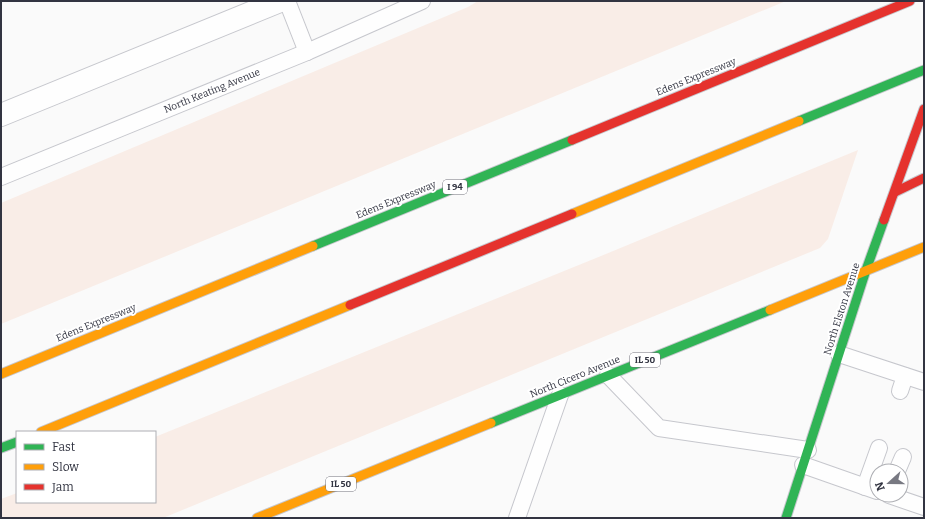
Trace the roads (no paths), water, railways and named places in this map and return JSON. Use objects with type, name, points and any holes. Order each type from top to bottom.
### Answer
[{"type":"main road","name":"Edens Expressway","points":[[1,374],[910,1]]},
{"type":"main road","points":[[43,431],[924,70]]},
{"type":"main road","name":"North Elston Avenue","points":[[786,518],[866,270],[924,109]]},
{"type":"main road","points":[[895,192],[924,178]]},
{"type":"main road","name":"North Cicero Avenue","points":[[257,518],[924,247]]},
{"type":"main road","points":[[1,448],[16,442]]},
{"type":"street","points":[[1,115],[280,1]]},
{"type":"lane","points":[[287,1],[307,52]]},
{"type":"lane","name":"North Keating Avenue","points":[[1,177],[307,52],[422,1]]},
{"type":"lane","points":[[839,354],[924,382]]},
{"type":"lane","points":[[608,375],[659,428],[808,450]]},
{"type":"lane","points":[[900,391],[905,376]]},
{"type":"lane","points":[[517,518],[560,395]]},
{"type":"lane","points":[[876,463],[879,448]]},
{"type":"lane","points":[[803,465],[869,488]]},
{"type":"lane","points":[[909,499],[923,502]]}]
